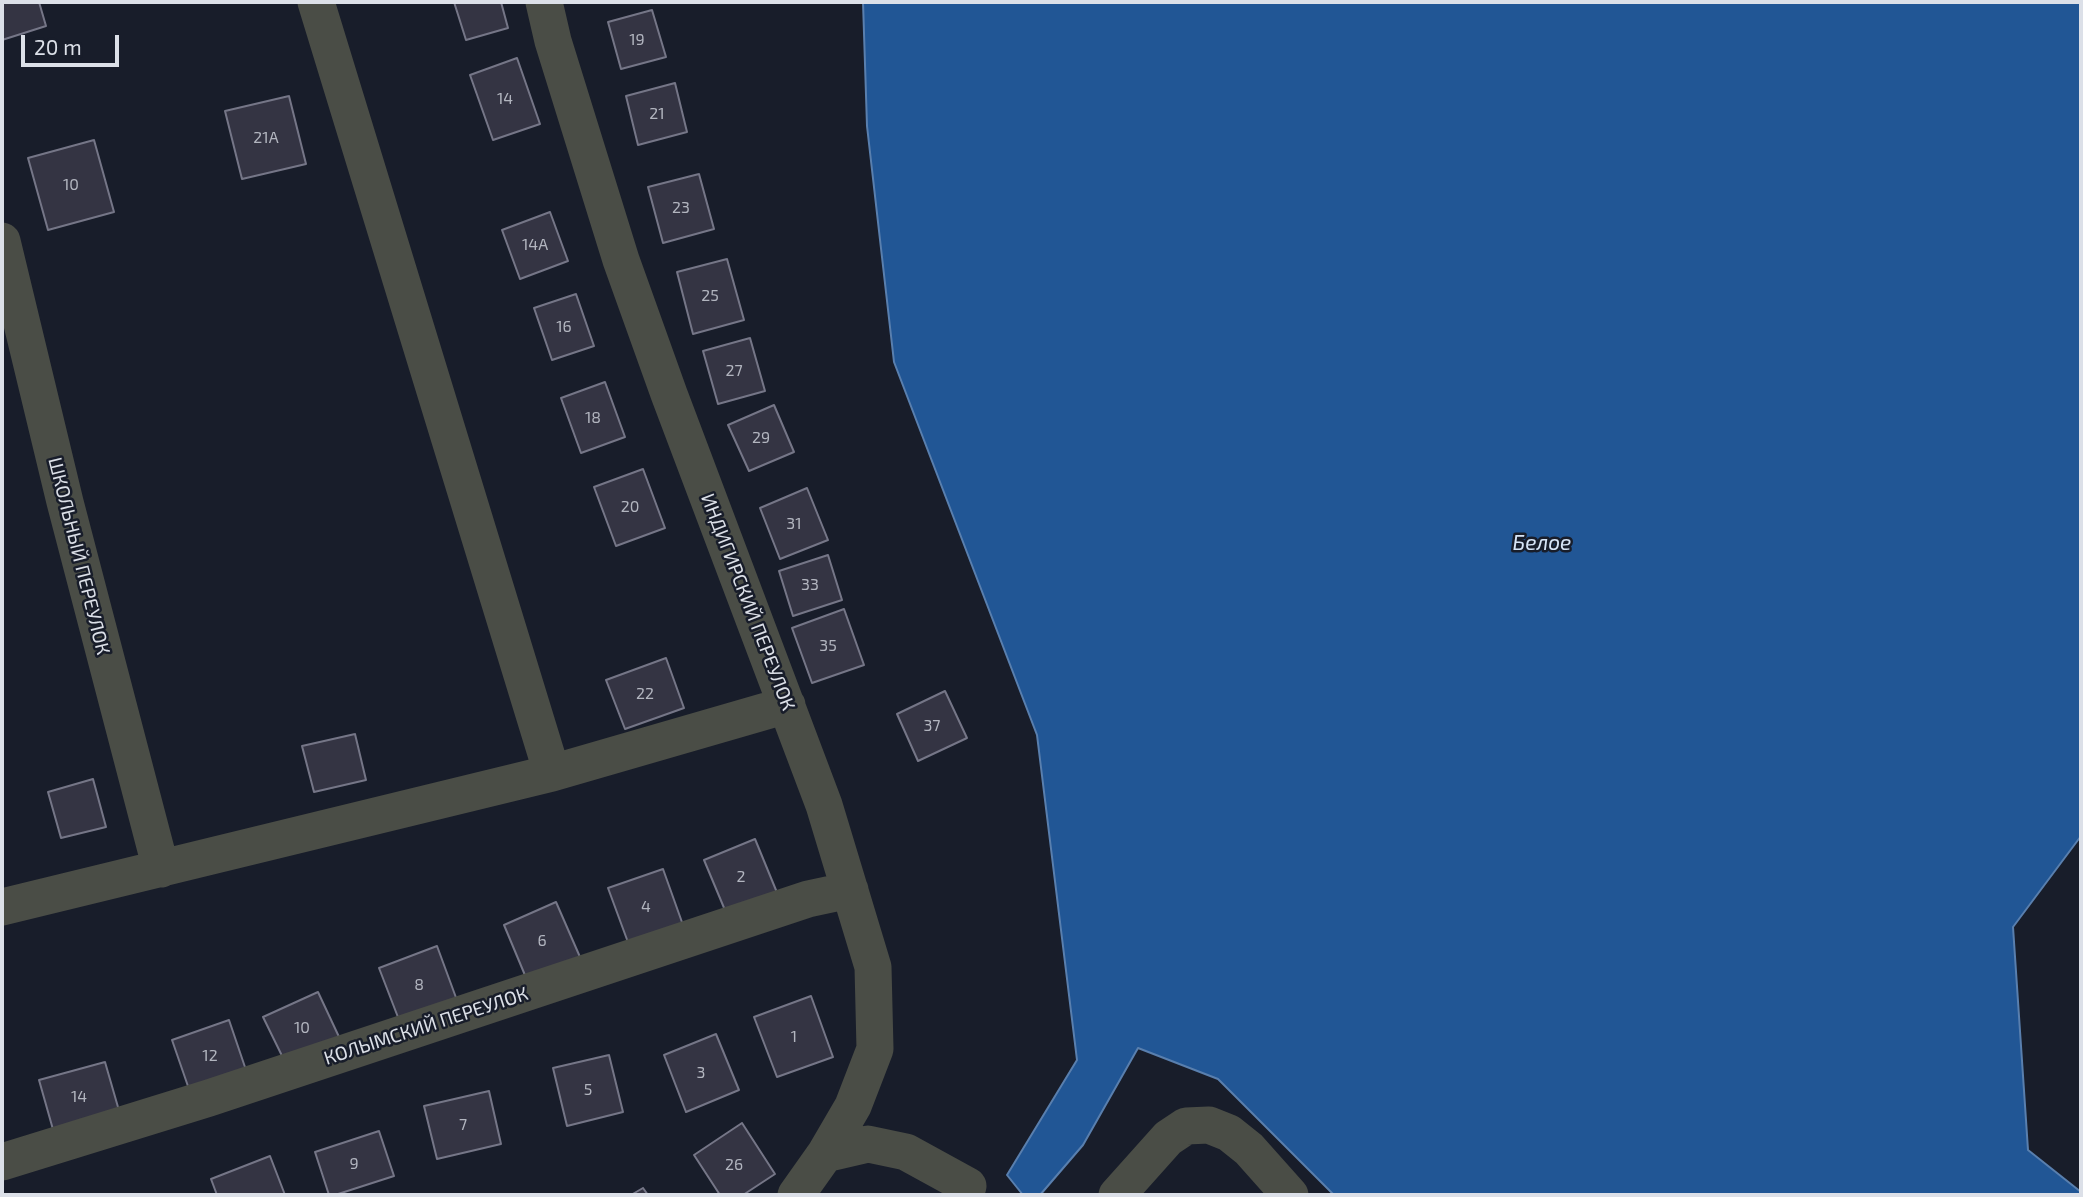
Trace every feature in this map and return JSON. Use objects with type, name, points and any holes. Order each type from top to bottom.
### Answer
[{"type":"street","points":[[316,2],[552,773]]},
{"type":"street","name":"ИНДИГИРСКИЙ ПЕРЕУЛОК","points":[[544,2],[553,41],[621,260],[824,805],[873,967],[875,1049],[853,1106],[825,1154],[796,1195]]},
{"type":"street","name":"ШКОЛЬНЫЙ ПЕРЕУЛОК","points":[[2,241],[65,502],[161,869]]},
{"type":"street","points":[[2,907],[552,773],[787,705]]},
{"type":"street","name":"КОЛЫМСКИЙ ПЕРЕУЛОК","points":[[2,1162],[209,1098],[808,900],[849,890]]},
{"type":"street","points":[[1117,1195],[1168,1138],[1186,1126],[1209,1125],[1229,1133],[1249,1149],[1290,1195]]},
{"type":"street","points":[[825,1154],[868,1144],[906,1152],[968,1186]]},
{"type":"water","name":"Белое","points":[[863,2],[2081,2],[2081,836],[2013,927],[2028,1150],[2081,1192],[2081,1195],[1334,1195],[1218,1079],[1138,1048],[1083,1145],[1040,1195],[1023,1195],[1007,1175],[1077,1060],[1037,735],[894,362],[867,126]]},
{"type":"building","points":[[2,2],[39,2],[46,26],[2,40]]},
{"type":"building","points":[[454,2],[501,2],[508,28],[466,40]]},
{"type":"building","points":[[652,10],[666,57],[621,69],[608,22]]},
{"type":"building","points":[[517,58],[540,124],[493,140],[470,75]]},
{"type":"building","points":[[675,83],[687,132],[638,145],[626,96]]},
{"type":"building","points":[[289,96],[306,164],[242,179],[225,111]]},
{"type":"building","points":[[94,140],[114,212],[48,230],[28,158]]},
{"type":"building","points":[[699,174],[714,229],[663,243],[648,187]]},
{"type":"building","points":[[550,212],[568,261],[520,279],[502,230]]},
{"type":"building","points":[[727,259],[744,320],[693,334],[677,272]]},
{"type":"building","points":[[576,294],[594,346],[552,360],[534,308]]},
{"type":"building","points":[[750,338],[765,391],[718,404],[703,351]]},
{"type":"building","points":[[605,382],[625,437],[581,453],[561,398]]},
{"type":"building","points":[[774,405],[794,452],[749,471],[728,425]]},
{"type":"building","points":[[643,469],[665,528],[616,546],[594,487]]},
{"type":"building","points":[[807,488],[828,540],[780,559],[760,508]]},
{"type":"building","points":[[828,555],[842,600],[793,616],[779,571]]},
{"type":"building","points":[[844,609],[864,665],[812,683],[792,628]]},
{"type":"building","points":[[666,658],[684,708],[625,729],[606,680]]},
{"type":"building","points":[[945,691],[967,738],[918,761],[897,714]]},
{"type":"building","points":[[355,734],[366,780],[314,792],[302,746]]},
{"type":"building","points":[[93,779],[106,827],[61,838],[48,792]]},
{"type":"building","points":[[755,839],[778,895],[727,915],[704,860]]},
{"type":"building","points":[[663,869],[683,925],[629,945],[608,888]]},
{"type":"building","points":[[556,902],[580,957],[527,980],[504,925]]},
{"type":"building","points":[[437,946],[458,1003],[401,1025],[379,968]]},
{"type":"building","points":[[318,992],[340,1039],[286,1064],[263,1017]]},
{"type":"building","points":[[811,996],[833,1057],[777,1077],[754,1017]]},
{"type":"building","points":[[229,1020],[247,1073],[190,1092],[172,1040]]},
{"type":"building","points":[[716,1034],[739,1090],[686,1112],[664,1055]]},
{"type":"building","points":[[609,1055],[623,1112],[567,1126],[553,1068]]},
{"type":"building","points":[[105,1062],[120,1114],[54,1133],[39,1080]]},
{"type":"building","points":[[489,1091],[501,1144],[437,1159],[424,1106]]},
{"type":"building","points":[[742,1123],[775,1174],[743,1195],[720,1195],[694,1155]]},
{"type":"building","points":[[379,1131],[394,1176],[329,1195],[315,1152]]},
{"type":"building","points":[[270,1156],[285,1195],[217,1195],[211,1179]]},
{"type":"building","points":[[643,1188],[648,1195],[631,1195]]}]
